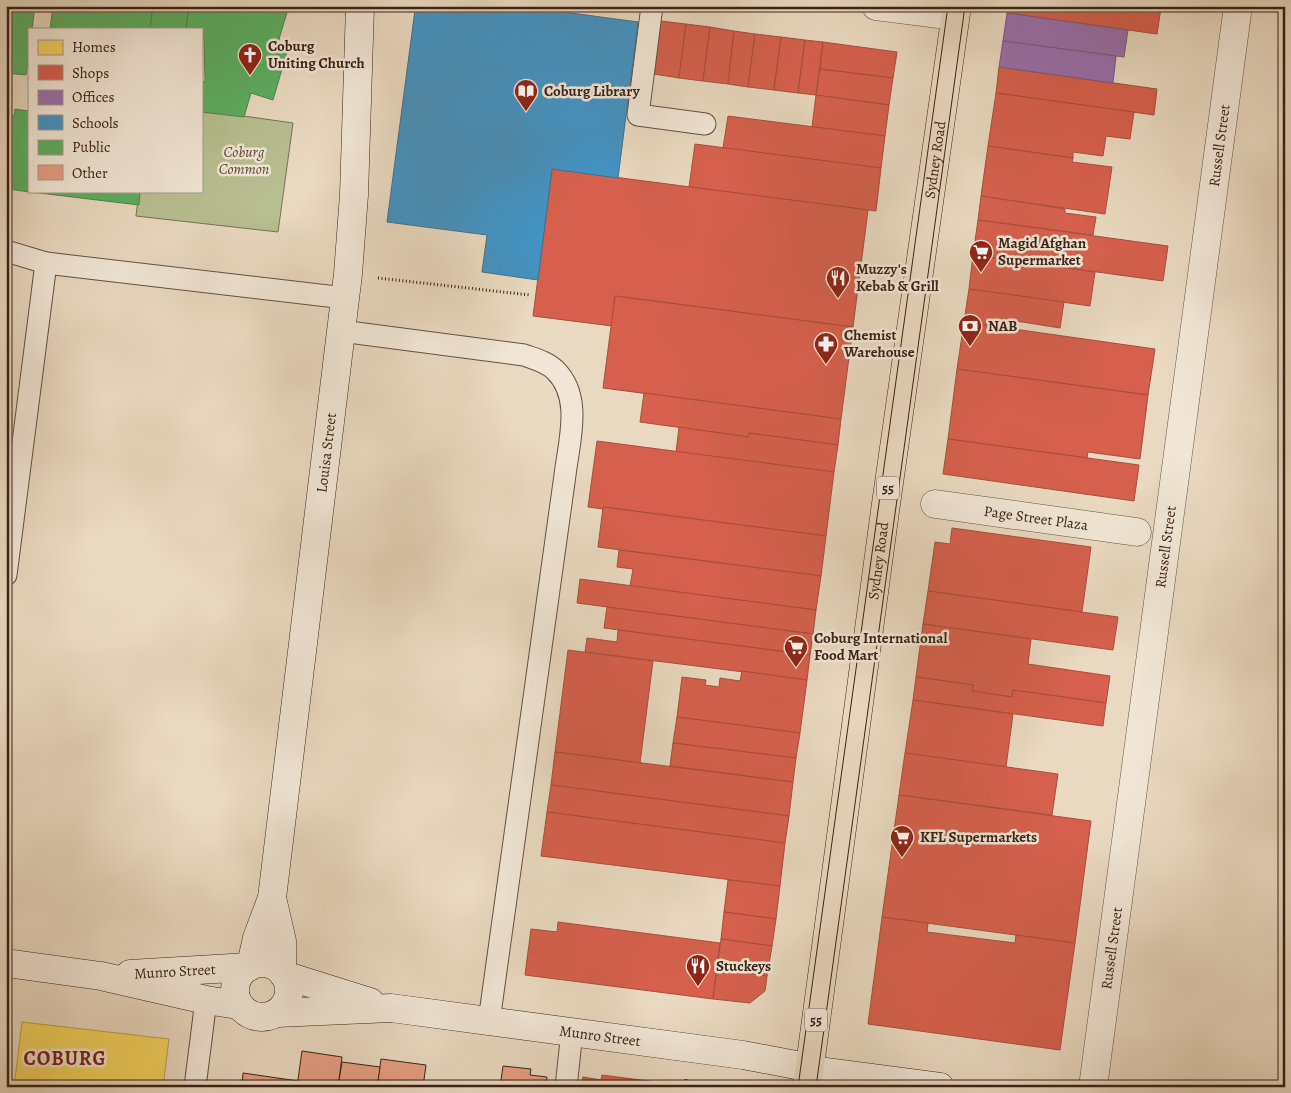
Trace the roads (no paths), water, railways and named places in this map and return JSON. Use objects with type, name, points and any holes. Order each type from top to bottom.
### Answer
[{"type":"highway","name":"Sydney Road","points":[[808,1078],[956,11]]},
{"type":"street","name":"Louisa Street","points":[[250,966],[257,938],[272,898],[341,331],[354,195],[360,6]]},
{"type":"street","points":[[876,6],[956,11]]},
{"type":"street","name":"Russell Street","points":[[1093,1087],[1238,6]]},
{"type":"street","name":"Page Street Plaza","points":[[935,504],[1137,532]]},
{"type":"street","name":"Louisa Street","points":[[272,898],[282,940],[283,974]]},
{"type":"street","name":"Munro Street","points":[[6,963],[101,976],[206,1000],[238,1005]]},
{"type":"street","points":[[264,963],[272,965],[283,974],[288,983],[289,991],[283,1007],[277,1013],[260,1017],[252,1016],[238,1005],[235,996],[237,979],[250,966],[264,963]]},
{"type":"street","name":"Munro Street","points":[[101,976],[250,966]]},
{"type":"street","name":"Munro Street","points":[[283,974],[391,1008],[743,1055],[801,1066],[808,1078],[940,1087]]},
{"type":"street","name":"Munro Street","points":[[277,1013],[391,1008]]},
{"type":"lane","points":[[652,6],[638,115],[705,124]]},
{"type":"lane","points":[[6,251],[46,264],[346,286]]},
{"type":"lane","points":[[6,575],[46,264]]},
{"type":"lane","points":[[341,331],[524,355],[542,362],[555,370],[565,383],[571,396],[572,416],[565,475],[489,1021]]},
{"type":"lane","points":[[195,1087],[206,1000]]},
{"type":"lane","points":[[566,1087],[572,1032]]},
{"type":"tram line","points":[[798,1087],[948,6]]},
{"type":"tram line","points":[[816,1087],[965,6]]},
{"type":"place","name":"Coburg Uniting Church","points":[[250,76]]},
{"type":"place","name":"Coburg Library","points":[[526,112]]},
{"type":"place","name":"Magid Afghan Supermarket","points":[[981,273]]},
{"type":"place","name":"Muzzy's Kebab & Grill","points":[[838,299]]},
{"type":"place","name":"NAB","points":[[970,347]]},
{"type":"place","name":"Chemist Warehouse","points":[[826,365]]},
{"type":"place","name":"Coburg International Food Mart","points":[[796,668]]},
{"type":"place","name":"KFL Supermarkets","points":[[902,858]]},
{"type":"place","name":"Stuckeys","points":[[698,987]]},
{"type":"district","name":"COBURG","points":[[65,1058]]},
{"type":"park label","name":"Coburg Common","points":[[244,160]]}]
